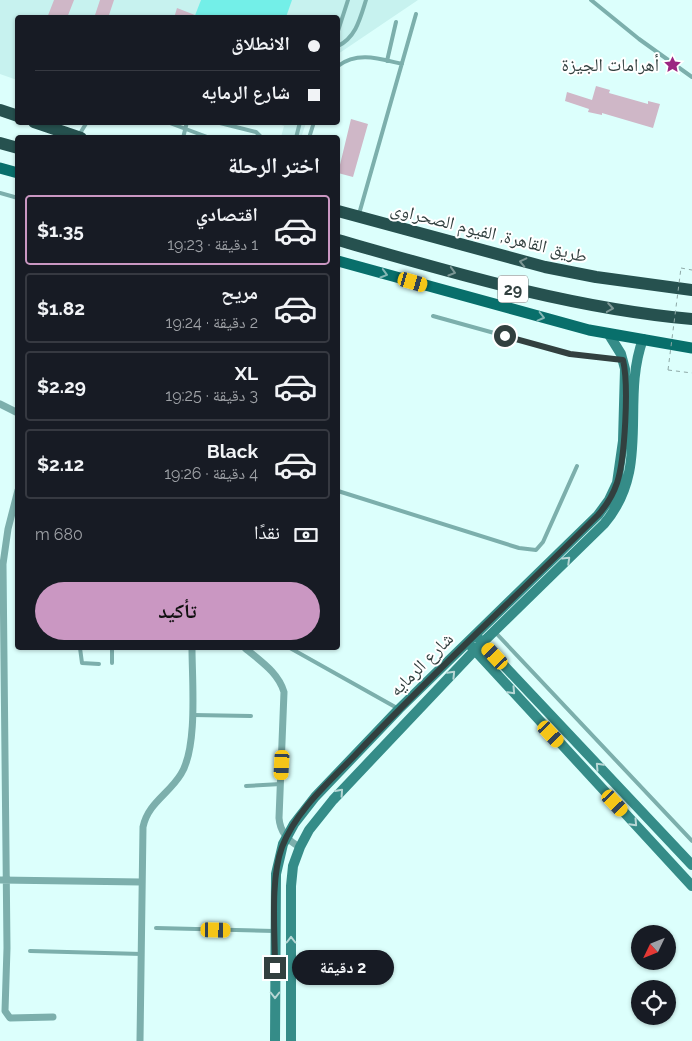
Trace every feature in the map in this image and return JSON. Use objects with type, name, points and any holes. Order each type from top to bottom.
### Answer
[{"type":"highway","points":[[0,110],[15,115]]},
{"type":"highway","points":[[43,125],[74,135]]},
{"type":"highway","points":[[0,143],[15,147]]},
{"type":"highway","name":"طريق القاهرة, الفيوم الصحراوى","points":[[340,212],[545,268],[692,290]]},
{"type":"highway","name":"29","points":[[340,241],[534,294],[608,308],[692,319]]},
{"type":"main road","points":[[0,168],[15,172]]},
{"type":"main road","points":[[340,262],[510,309],[608,333],[692,348]]},
{"type":"street","name":"شارع الرمايه","points":[[275,1041],[276,874],[287,837],[315,797],[399,709],[598,515],[614,492],[620,474],[626,384],[623,360],[608,333]]},
{"type":"street","name":"شارع الرمايه","points":[[292,1041],[291,886],[294,866],[300,847],[317,819],[340,791],[478,646],[604,524],[622,498],[631,469],[635,376],[643,339]]},
{"type":"street","points":[[0,404],[15,412]]},
{"type":"street","points":[[15,502],[1,564],[5,1009],[6,1016],[13,1018],[54,1017]]},
{"type":"street","points":[[471,638],[692,886]]},
{"type":"street","points":[[478,646],[692,866]]},
{"type":"street","points":[[140,1041],[141,882],[145,818],[149,810],[177,779],[184,768],[189,750],[193,715],[192,650]]},
{"type":"street","points":[[247,650],[280,680],[284,692],[280,825],[287,837],[300,847]]},
{"type":"street","points":[[3,880],[141,882]]},
{"type":"lane","points":[[340,25],[348,0]]},
{"type":"lane","points":[[340,45],[347,40],[356,28],[366,0]]},
{"type":"lane","points":[[591,0],[647,45],[692,76]]},
{"type":"lane","points":[[358,217],[416,14]]},
{"type":"lane","points":[[387,61],[396,22]]},
{"type":"lane","points":[[340,65],[348,59],[361,57],[402,64]]},
{"type":"lane","points":[[174,125],[201,135]]},
{"type":"lane","points":[[184,135],[186,125]]},
{"type":"lane","points":[[228,125],[256,132],[259,135]]},
{"type":"lane","points":[[0,193],[15,197]]},
{"type":"lane","points":[[433,316],[570,354],[623,360]]},
{"type":"lane","points":[[340,492],[519,548],[536,550],[543,542],[577,466]]},
{"type":"lane","points":[[486,623],[692,840]]},
{"type":"lane","points":[[80,650],[82,663],[98,664]]},
{"type":"lane","points":[[112,650],[112,663]]},
{"type":"lane","points":[[294,650],[399,709]]},
{"type":"lane","points":[[193,715],[251,716]]},
{"type":"lane","points":[[246,786],[280,784]]},
{"type":"lane","points":[[156,928],[275,931]]},
{"type":"lane","points":[[30,951],[142,954]]},
{"type":"path","points":[[692,270],[681,268],[668,370],[692,373]]},
{"type":"shaded area","points":[[0,0],[418,0],[340,53],[340,15],[15,15],[15,79],[0,74]]},
{"type":"shaded area","points":[[201,0],[292,0],[287,15],[195,15]]},
{"type":"shaded area","points":[[281,125],[305,125],[302,135],[282,135],[284,126]]},
{"type":"building","points":[[54,0],[74,0],[68,15],[48,15]]},
{"type":"building","points":[[100,0],[114,0],[109,15],[95,15]]},
{"type":"building","points":[[177,8],[195,15],[175,15]]},
{"type":"building","points":[[596,86],[610,90],[609,93],[648,104],[648,101],[660,104],[653,128],[602,113],[602,115],[588,112],[589,109],[565,101],[567,92],[592,100]]},
{"type":"building","points":[[351,119],[368,124],[353,177],[340,174],[340,165]]},
{"type":"place","name":"أهرامات الجيزة","points":[[673,64]]},
{"type":"route","points":[[275,968],[276,874],[283,844],[294,824],[315,797],[399,709],[598,515],[614,492],[621,465],[626,384],[623,360],[582,357],[505,336]]}]
